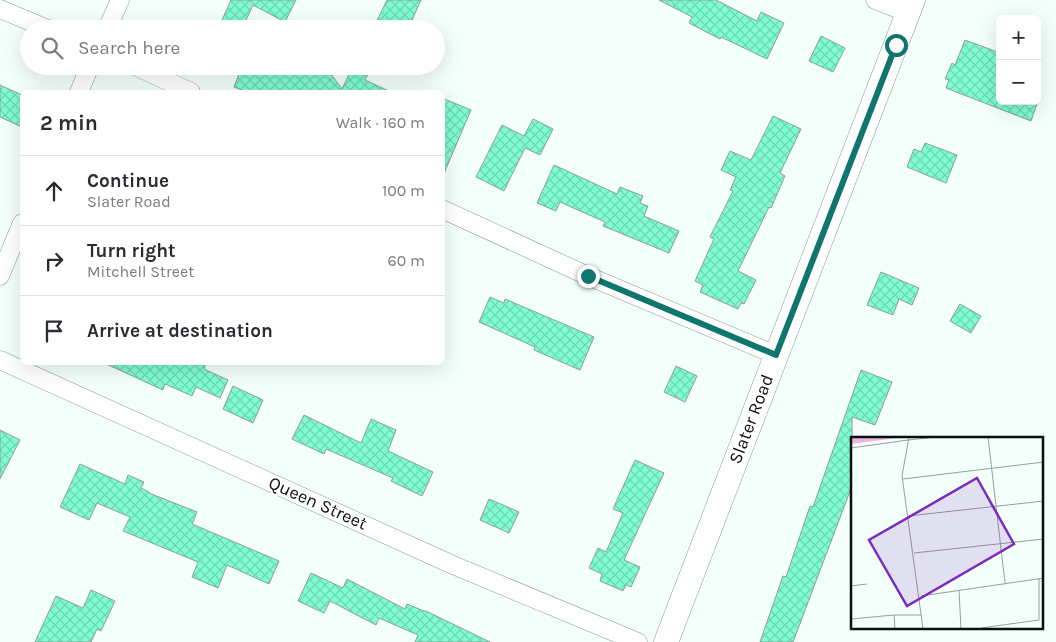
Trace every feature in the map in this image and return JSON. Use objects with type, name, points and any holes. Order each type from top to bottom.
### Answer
[{"type":"main road","name":"Slater Road","points":[[666,642],[910,6]]},
{"type":"street","points":[[111,20],[120,0]]},
{"type":"street","points":[[876,0],[910,6]]},
{"type":"street","points":[[0,9],[26,20]]},
{"type":"street","points":[[80,90],[86,75]]},
{"type":"street","points":[[154,75],[187,90]]},
{"type":"street","points":[[445,210],[588,276],[776,355]]},
{"type":"street","points":[[0,276],[20,228]]},
{"type":"street","name":"Queen Street","points":[[0,360],[454,564],[638,642]]},
{"type":"building","points":[[231,0],[296,0],[286,20],[281,20],[253,5],[246,20],[222,20]]},
{"type":"building","points":[[387,0],[421,0],[412,20],[377,20]]},
{"type":"building","points":[[659,0],[716,0],[757,21],[761,12],[784,23],[767,59],[721,37],[720,39],[689,23],[692,17]]},
{"type":"building","points":[[821,36],[845,48],[833,72],[809,61]]},
{"type":"building","points":[[965,40],[996,52],[996,105],[1037,105],[1031,121],[946,88],[949,80],[945,79],[952,63],[955,65]]},
{"type":"building","points":[[239,75],[332,75],[342,89],[349,75],[368,75],[365,80],[387,90],[242,90],[234,87]]},
{"type":"building","points":[[0,85],[20,94],[20,126],[0,117]]},
{"type":"building","points":[[445,99],[471,110],[445,171]]},
{"type":"building","points":[[773,116],[801,129],[780,173],[785,176],[771,208],[769,207],[738,271],[756,280],[744,304],[741,303],[738,309],[700,292],[703,285],[695,281],[714,239],[710,237],[733,191],[730,190],[736,177],[721,170],[730,151],[751,160]]},
{"type":"building","points":[[533,119],[553,129],[540,155],[525,148],[504,191],[476,177],[502,125],[524,136]]},
{"type":"building","points":[[925,143],[957,155],[946,183],[907,167],[914,149],[921,152]]},
{"type":"building","points":[[554,165],[617,194],[620,187],[643,196],[640,203],[648,206],[644,216],[679,231],[669,253],[603,226],[605,222],[560,202],[556,211],[537,203]]},
{"type":"building","points":[[881,272],[919,288],[912,305],[899,299],[893,315],[867,305]]},
{"type":"building","points":[[490,297],[504,303],[505,299],[594,337],[580,370],[534,350],[535,347],[479,322]]},
{"type":"building","points":[[960,304],[981,316],[971,333],[950,321]]},
{"type":"building","points":[[109,365],[205,365],[204,369],[228,380],[220,398],[196,387],[192,396],[165,384],[163,390]]},
{"type":"building","points":[[676,366],[697,376],[685,402],[664,392]]},
{"type":"building","points":[[861,370],[892,382],[875,425],[852,417],[851,489],[793,642],[760,642],[783,576],[786,577],[810,506],[813,507]]},
{"type":"building","points":[[233,386],[263,400],[253,423],[223,409]]},
{"type":"building","points":[[304,415],[361,443],[371,419],[396,430],[388,451],[433,472],[422,496],[391,481],[393,478],[326,449],[324,454],[292,439]]},
{"type":"building","points":[[0,430],[20,440],[0,479]]},
{"type":"building","points":[[635,460],[664,473],[624,560],[640,567],[631,587],[626,585],[623,591],[600,581],[602,574],[589,568],[598,548],[606,552],[623,513],[613,509]]},
{"type":"building","points":[[80,464],[125,484],[128,475],[144,482],[141,488],[149,493],[197,512],[192,524],[279,561],[269,584],[227,565],[218,588],[192,577],[198,562],[123,531],[130,517],[97,503],[89,520],[60,507]]},
{"type":"building","points":[[489,499],[519,512],[509,533],[480,520]]},
{"type":"building","points":[[311,573],[343,588],[347,579],[405,609],[407,604],[426,611],[490,642],[415,642],[418,635],[379,618],[376,625],[330,601],[324,613],[298,601]]},
{"type":"building","points":[[91,590],[115,601],[101,631],[97,629],[91,642],[35,642],[56,596],[83,608]]},
{"type":"route","points":[[588,276],[776,355],[896,45]]}]
